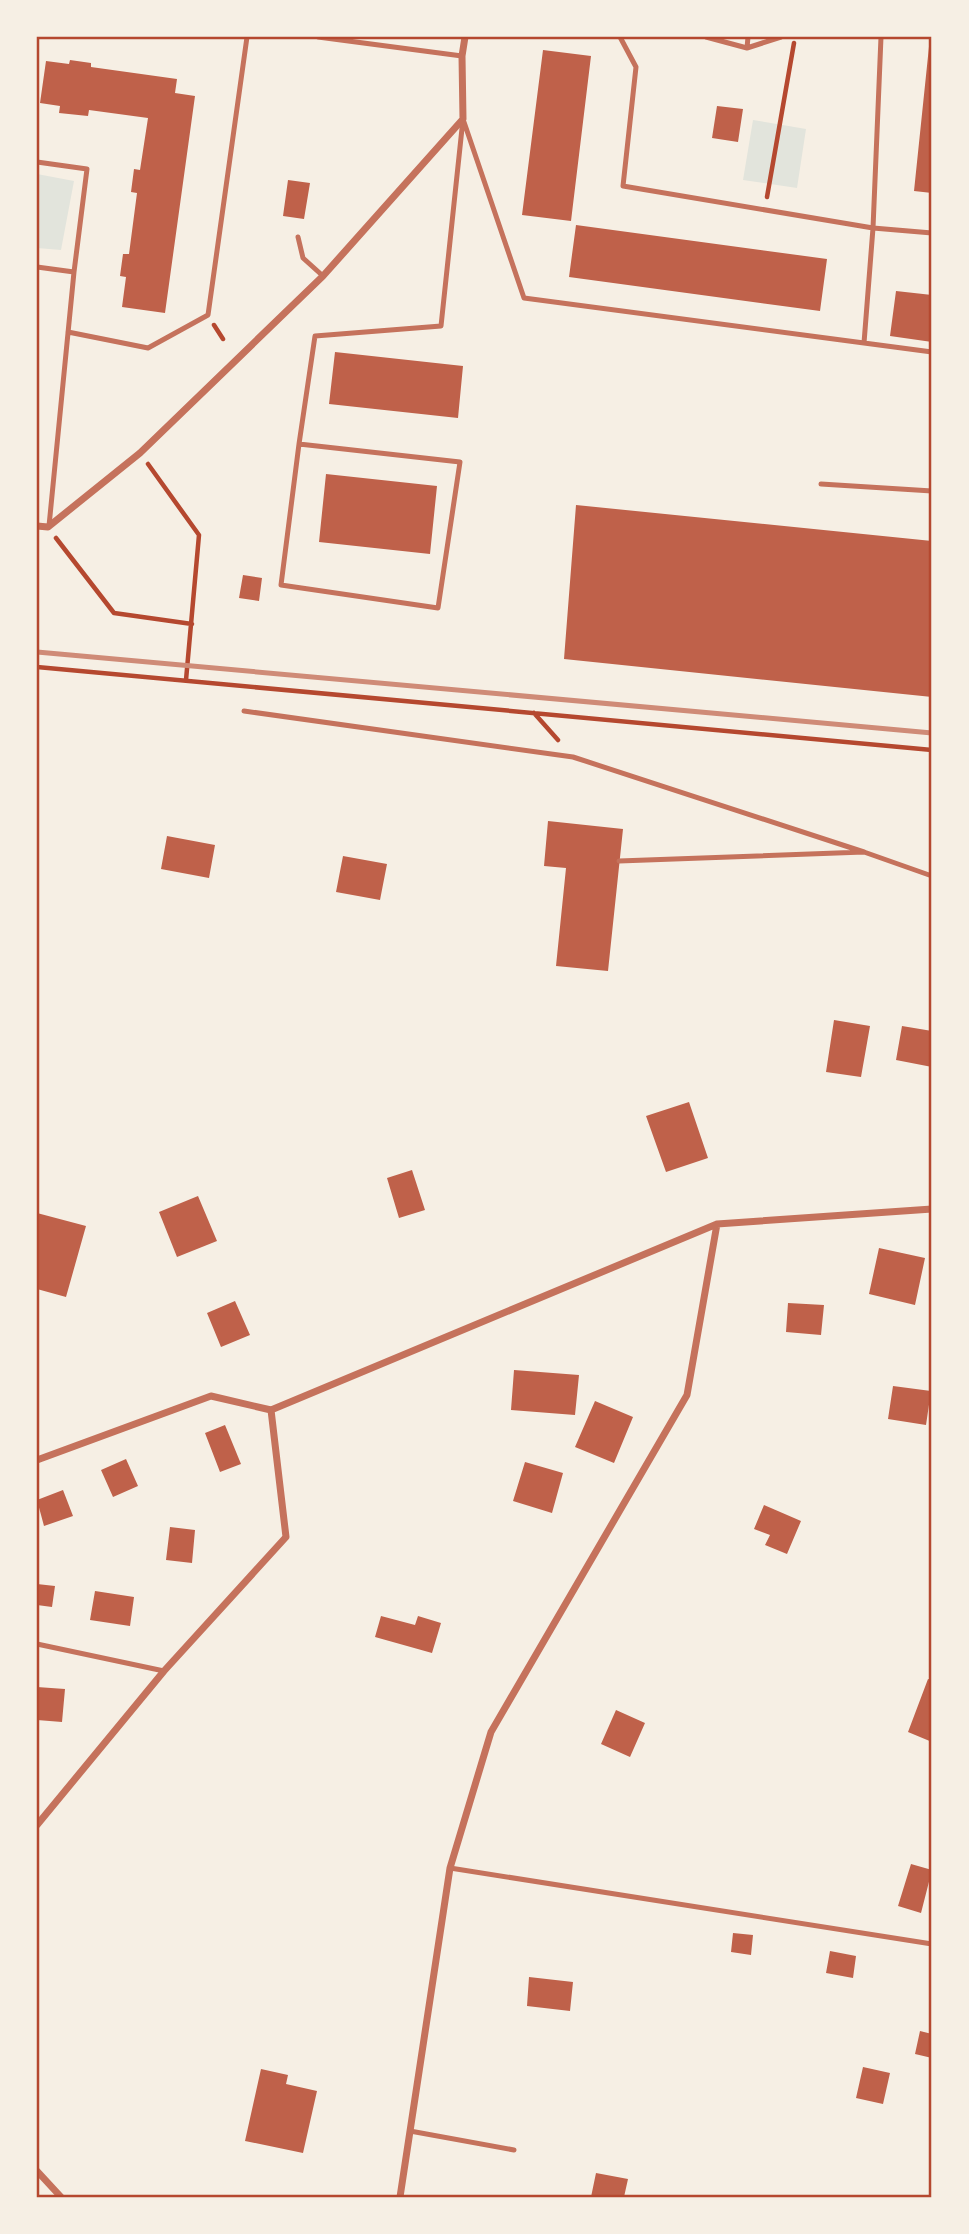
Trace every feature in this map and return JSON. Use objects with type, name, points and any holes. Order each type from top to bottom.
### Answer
[{"type":"street","points":[[37,526],[48,527],[140,453],[323,276],[463,118],[462,56],[465,37]]},
{"type":"street","points":[[37,1460],[211,1396],[271,1410],[717,1224],[932,1209]]},
{"type":"street","points":[[400,2197],[450,1868],[491,1732],[687,1395],[717,1224]]},
{"type":"street","points":[[37,1825],[164,1671],[286,1537],[271,1410]]},
{"type":"street","points":[[37,2171],[61,2197]]},
{"type":"lane","points":[[68,331],[148,348],[208,315],[247,37]]},
{"type":"lane","points":[[318,37],[462,56]]},
{"type":"lane","points":[[620,37],[636,67],[623,186],[873,228],[932,233]]},
{"type":"lane","points":[[705,37],[747,48],[780,37]]},
{"type":"lane","points":[[747,48],[748,37]]},
{"type":"lane","points":[[864,343],[873,228],[881,37]]},
{"type":"lane","points":[[463,118],[524,298],[932,352]]},
{"type":"lane","points":[[299,444],[460,463],[438,608],[281,585],[299,444],[316,336],[441,326],[463,118]]},
{"type":"lane","points":[[37,162],[87,169],[48,527]]},
{"type":"lane","points":[[298,237],[303,258],[323,276]]},
{"type":"lane","points":[[37,267],[74,272]]},
{"type":"lane","points":[[821,484],[932,491]]},
{"type":"lane","points":[[244,711],[573,757],[932,876]]},
{"type":"lane","points":[[619,860],[864,852]]},
{"type":"lane","points":[[37,1644],[164,1671]]},
{"type":"lane","points":[[450,1868],[932,1944]]},
{"type":"lane","points":[[410,2131],[514,2150]]},
{"type":"path","points":[[765,208],[795,37]]},
{"type":"path","points":[[140,453],[199,535],[186,680]]},
{"type":"path","points":[[48,527],[114,613],[192,624]]},
{"type":"path","points":[[37,667],[932,750]]},
{"type":"path","points":[[534,713],[573,757]]},
{"type":"shaded area","points":[[753,120],[806,129],[797,188],[743,180]]},
{"type":"shaded area","points":[[37,174],[74,181],[61,250],[37,248]]},
{"type":"building","points":[[932,37],[932,193],[914,191]]},
{"type":"building","points":[[543,50],[591,56],[571,221],[522,215]]},
{"type":"building","points":[[70,60],[91,63],[91,67],[177,79],[175,93],[195,96],[165,313],[122,307],[126,277],[120,276],[123,254],[129,254],[137,193],[131,192],[134,169],[140,170],[148,118],[89,110],[88,116],[59,113],[60,106],[40,103],[46,61],[69,64]]},
{"type":"building","points":[[717,106],[743,109],[738,142],[712,138]]},
{"type":"building","points":[[288,180],[310,183],[304,219],[283,216]]},
{"type":"building","points":[[576,225],[827,259],[820,311],[569,277]]},
{"type":"building","points":[[896,291],[932,295],[932,342],[890,336]]},
{"type":"building","points":[[335,352],[463,366],[458,418],[329,404]]},
{"type":"building","points":[[326,474],[437,486],[430,554],[319,542]]},
{"type":"building","points":[[576,505],[932,541],[932,697],[564,659]]},
{"type":"building","points":[[243,575],[262,578],[259,601],[239,598]]},
{"type":"building","points":[[548,821],[623,829],[608,971],[556,966],[566,868],[544,866]]},
{"type":"building","points":[[167,836],[215,845],[209,878],[161,869]]},
{"type":"building","points":[[343,856],[387,864],[380,900],[336,892]]},
{"type":"building","points":[[834,1020],[870,1026],[861,1077],[826,1072]]},
{"type":"building","points":[[902,1026],[932,1031],[932,1067],[896,1060]]},
{"type":"building","points":[[689,1102],[708,1158],[666,1172],[646,1116]]},
{"type":"building","points":[[412,1170],[425,1210],[399,1218],[387,1178]]},
{"type":"building","points":[[198,1196],[217,1241],[177,1257],[159,1212]]},
{"type":"building","points":[[37,1213],[86,1226],[66,1297],[37,1289]]},
{"type":"building","points":[[879,1248],[925,1258],[915,1305],[869,1294]]},
{"type":"building","points":[[235,1301],[250,1335],[221,1347],[207,1313]]},
{"type":"building","points":[[788,1303],[824,1305],[821,1335],[786,1332]]},
{"type":"building","points":[[514,1370],[579,1375],[575,1415],[511,1410]]},
{"type":"building","points":[[893,1386],[931,1391],[926,1425],[888,1419]]},
{"type":"building","points":[[595,1401],[633,1417],[614,1463],[575,1447]]},
{"type":"building","points":[[225,1425],[241,1464],[220,1472],[205,1433]]},
{"type":"building","points":[[126,1459],[138,1486],[113,1497],[101,1470]]},
{"type":"building","points":[[525,1462],[563,1473],[552,1513],[513,1501]]},
{"type":"building","points":[[63,1490],[73,1516],[44,1526],[37,1500]]},
{"type":"building","points":[[764,1505],[801,1521],[787,1554],[765,1545],[770,1535],[754,1529]]},
{"type":"building","points":[[170,1527],[195,1530],[192,1563],[166,1560]]},
{"type":"building","points":[[37,1584],[55,1586],[52,1607],[37,1605]]},
{"type":"building","points":[[95,1591],[134,1597],[130,1626],[90,1620]]},
{"type":"building","points":[[381,1616],[415,1625],[418,1616],[441,1623],[432,1653],[375,1637]]},
{"type":"building","points":[[928,1679],[932,1680],[932,1742],[908,1732]]},
{"type":"building","points":[[37,1687],[65,1689],[62,1722],[37,1720]]},
{"type":"building","points":[[616,1710],[645,1723],[630,1757],[601,1744]]},
{"type":"building","points":[[911,1864],[932,1870],[921,1913],[898,1906]]},
{"type":"building","points":[[733,1933],[753,1935],[751,1955],[731,1952]]},
{"type":"building","points":[[830,1951],[856,1956],[853,1978],[826,1973]]},
{"type":"building","points":[[529,1977],[573,1982],[570,2011],[527,2006]]},
{"type":"building","points":[[920,2031],[932,2034],[932,2058],[915,2054]]},
{"type":"building","points":[[863,2067],[890,2073],[883,2104],[856,2098]]},
{"type":"building","points":[[261,2069],[288,2075],[286,2084],[317,2091],[303,2153],[245,2141]]},
{"type":"building","points":[[596,2173],[628,2179],[624,2197],[591,2197]]},
{"type":"railway","points":[[37,652],[932,733]]}]
